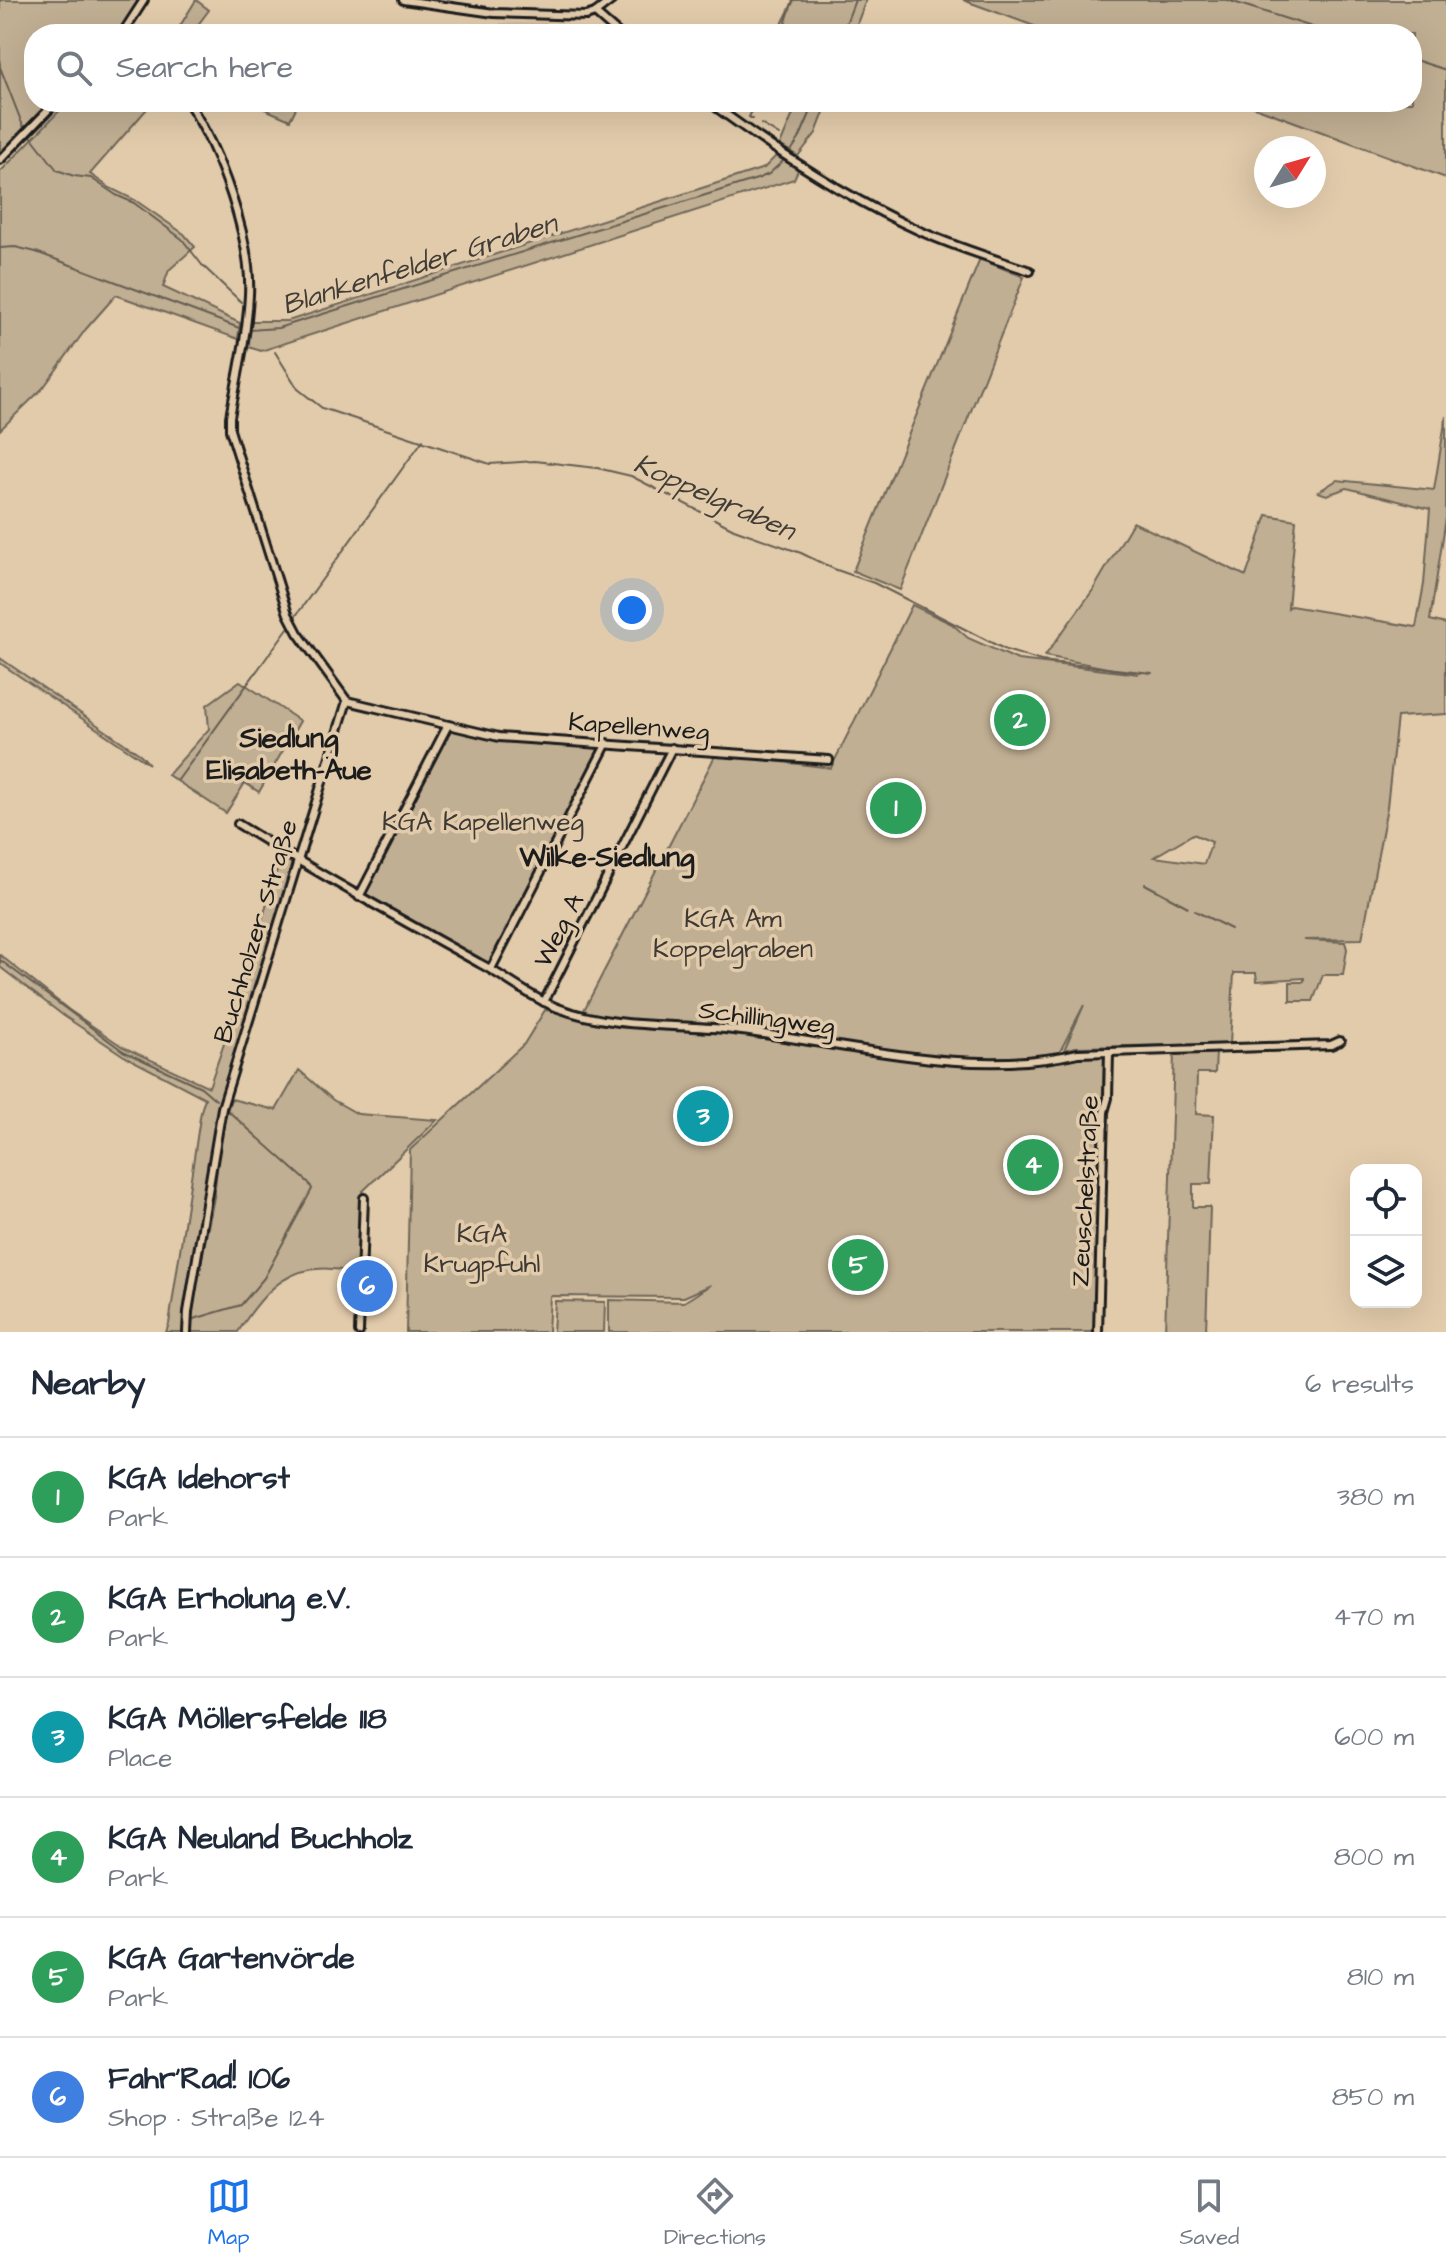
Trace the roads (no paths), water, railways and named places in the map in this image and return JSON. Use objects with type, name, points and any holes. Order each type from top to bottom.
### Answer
[{"type":"street","points":[[131,24],[144,0]]},
{"type":"street","points":[[403,0],[494,13],[586,16],[612,0]]},
{"type":"street","points":[[595,13],[608,24]]},
{"type":"street","points":[[0,160],[46,112]]},
{"type":"street","points":[[193,112],[219,163],[240,222],[249,292],[230,430],[288,614],[347,701]]},
{"type":"street","points":[[723,112],[794,162],[917,230],[1030,271]]},
{"type":"street","name":"Kapellenweg","points":[[347,701],[499,737],[829,760]]},
{"type":"street","name":"Buchholzer Straße","points":[[187,1332],[222,1108],[347,701]]},
{"type":"street","points":[[359,897],[448,725]]},
{"type":"street","points":[[491,969],[607,743]]},
{"type":"street","name":"Weg A","points":[[544,1002],[672,748]]},
{"type":"street","name":"Schillingweg","points":[[238,824],[544,1002],[597,1019],[726,1030],[945,1058],[1045,1061],[1078,1053],[1331,1045],[1340,1041]]},
{"type":"street","name":"Zeuschelstraße","points":[[1098,1332],[1104,1112],[1108,1098],[1109,1052]]},
{"type":"street","points":[[359,1332],[364,1198]]},
{"type":"waterway","points":[[785,24],[793,0]]},
{"type":"waterway","name":"Blankenfelder Graben","points":[[846,24],[855,0]]},
{"type":"waterway","name":"Blankenfelder Graben","points":[[1227,0],[1303,24]]},
{"type":"waterway","name":"Blankenfelder Graben","points":[[1422,62],[1446,70]]},
{"type":"waterway","points":[[0,67],[23,126]]},
{"type":"waterway","points":[[31,136],[54,112]]},
{"type":"waterway","points":[[751,112],[749,117],[753,119]]},
{"type":"waterway","name":"Blankenfelder Graben","points":[[789,154],[811,112]]},
{"type":"waterway","points":[[761,124],[779,135]]},
{"type":"waterway","points":[[30,135],[57,170],[91,178],[134,203],[182,239],[202,265],[241,302]]},
{"type":"waterway","name":"Blankenfelder Graben","points":[[249,330],[278,328],[757,179],[769,174],[785,159]]},
{"type":"waterway","name":"Blankenfelder Graben","points":[[0,248],[15,247],[36,252],[242,329]]},
{"type":"waterway","name":"Koppelgraben","points":[[275,352],[298,389],[322,408],[490,464],[535,461],[597,468],[631,476],[734,529],[874,583],[1006,650],[1041,661],[1152,673]]},
{"type":"waterway","points":[[295,617],[423,440]]},
{"type":"waterway","points":[[178,780],[288,628]]},
{"type":"waterway","points":[[1145,884],[1188,907]]},
{"type":"waterway","points":[[1195,911],[1231,929]]},
{"type":"waterway","points":[[0,960],[123,1051],[201,1087],[216,1100]]},
{"type":"waterway","points":[[194,1319],[241,1305],[264,1278],[312,1189],[227,1110]]},
{"type":"place","name":"KGA Erholung e.V.","points":[[1020,720]]},
{"type":"place","name":"KGA Idehorst","points":[[896,808]]},
{"type":"place","name":"KGA Möllersfelde 118","points":[[703,1116]]},
{"type":"place","name":"KGA Neuland Buchholz","points":[[1033,1165]]},
{"type":"place","name":"KGA Gartenvörde","points":[[858,1265]]},
{"type":"place","name":"Fahr'Rad! 106","points":[[367,1286]]},
{"type":"district","name":"Siedlung Elisabeth-Aue","points":[[289,753]]},
{"type":"district","name":"Wilke-Siedlung","points":[[607,856]]},
{"type":"park label","name":"KGA Kapellenweg","points":[[483,821]]},
{"type":"park label","name":"KGA Am Koppelgraben","points":[[733,933]]},
{"type":"park label","name":"KGA Krugpfuhl","points":[[482,1248]]}]
